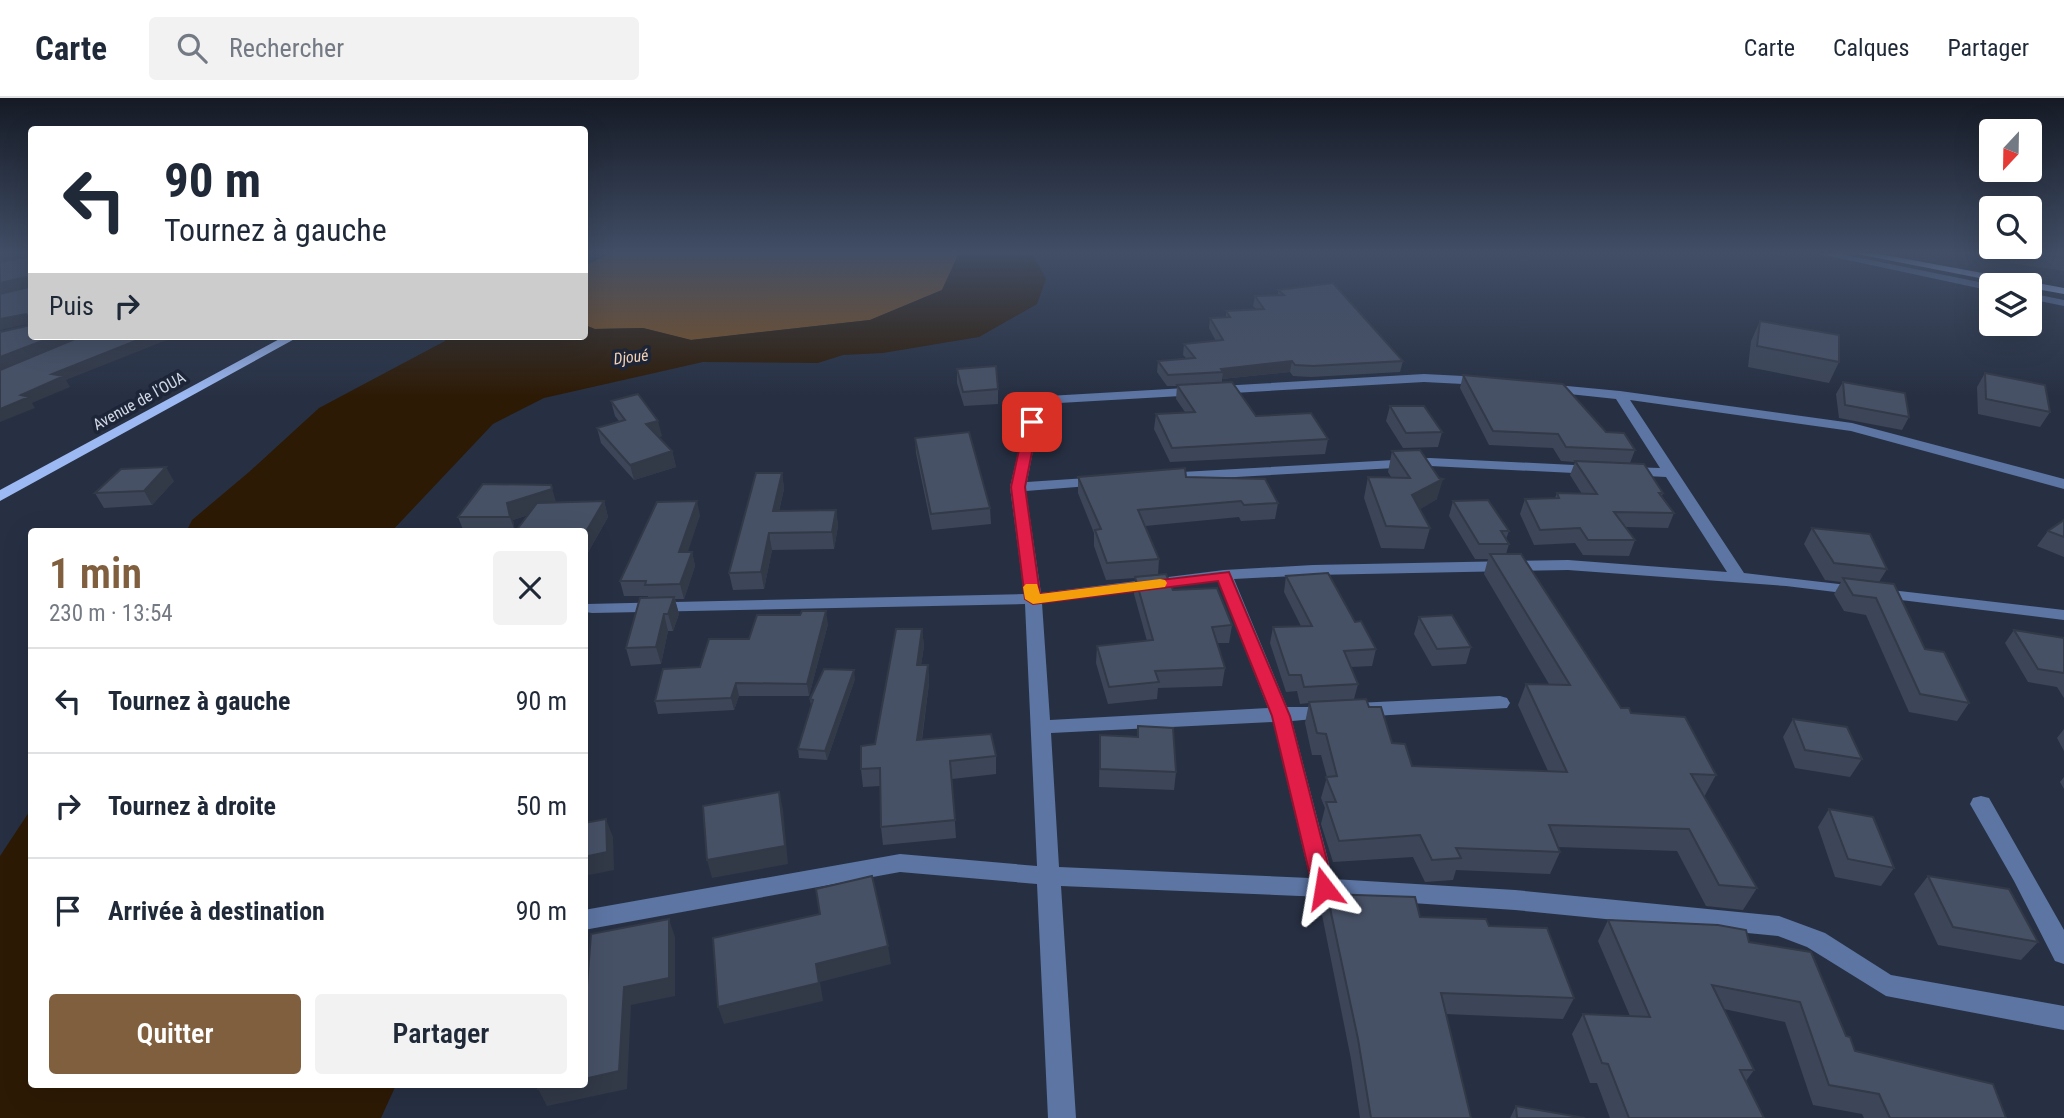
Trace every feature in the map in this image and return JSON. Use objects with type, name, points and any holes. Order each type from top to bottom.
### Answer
[{"type":"main road","name":"Avenue de l'OUA","points":[[0,496],[287,340]]},
{"type":"street","points":[[1062,1118],[1033,599],[1018,487],[1036,400],[1424,378],[1503,383]]},
{"type":"street","points":[[1529,386],[1620,395],[1852,427],[2064,484]]},
{"type":"street","points":[[1620,395],[1738,576]]},
{"type":"street","points":[[1142,479],[1430,462],[1673,473]]},
{"type":"street","points":[[1018,487],[1115,480]]},
{"type":"street","points":[[592,608],[1033,599],[1224,575],[1327,569],[1568,565],[1738,576],[2064,615]]},
{"type":"street","points":[[1224,575],[1281,716],[1324,888]]},
{"type":"street","points":[[1039,727],[1500,703]]},
{"type":"street","points":[[1981,804],[2024,875],[2064,954]]},
{"type":"street","points":[[588,919],[900,863],[1049,876],[1324,888],[1515,900],[1779,926],[1816,940],[1886,985],[2064,1018]]},
{"type":"shaded area","points":[[588,301],[917,301],[870,320],[691,340],[643,328],[594,329],[588,326]]},
{"type":"water","name":"Djoué","points":[[917,301],[1038,301],[1037,304],[979,337],[883,353],[843,355],[818,363],[703,362],[544,398],[493,424],[395,528],[188,528],[192,520],[319,408],[445,340],[588,340],[588,326],[595,329],[643,328],[691,340],[870,320]]},
{"type":"water","points":[[28,814],[28,1088],[395,1088],[381,1118],[0,1118],[0,856]]},
{"type":"building","points":[[0,301],[28,301],[28,316],[26,314],[0,319]]},
{"type":"building","points":[[1258,301],[1349,301],[1403,361],[1313,366],[1295,365],[1292,361],[1221,369],[1223,372],[1168,375],[1158,361],[1195,358],[1184,344],[1223,340],[1210,318],[1230,317],[1226,311],[1264,309]]},
{"type":"building","points":[[1760,321],[1839,335],[1839,362],[1757,346]]},
{"type":"building","points":[[28,322],[28,340],[45,340],[0,357],[0,332],[27,326]]},
{"type":"building","points":[[72,340],[138,340],[52,374],[64,376],[21,395],[29,397],[0,409],[0,370]]},
{"type":"building","points":[[996,366],[998,389],[963,392],[957,369]]},
{"type":"building","points":[[1985,373],[2045,385],[2050,412],[1986,399]]},
{"type":"building","points":[[1463,375],[1563,384],[1606,432],[1624,433],[1635,450],[1566,447],[1558,434],[1493,431]]},
{"type":"building","points":[[1232,382],[1256,416],[1311,413],[1328,439],[1172,448],[1156,414],[1195,412],[1177,385]]},
{"type":"building","points":[[1843,382],[1905,393],[1909,417],[1845,405]]},
{"type":"building","points":[[638,394],[658,421],[646,424],[672,451],[630,465],[597,428],[625,420],[611,401]]},
{"type":"building","points":[[1390,406],[1424,406],[1442,432],[1406,433]]},
{"type":"building","points":[[969,432],[990,508],[931,514],[915,438]]},
{"type":"building","points":[[1420,450],[1439,478],[1443,479],[1412,495],[1430,528],[1386,526],[1368,477],[1410,478],[1392,451]]},
{"type":"building","points":[[1575,461],[1644,464],[1663,493],[1659,493],[1674,513],[1614,512],[1635,540],[1588,540],[1580,528],[1540,530],[1525,499],[1559,498],[1557,493],[1597,494]]},
{"type":"building","points":[[166,467],[144,491],[95,493],[121,469]]},
{"type":"building","points":[[1185,468],[1186,477],[1265,479],[1278,503],[1244,505],[1241,501],[1138,510],[1159,559],[1107,563],[1095,530],[1101,529],[1078,477]]},
{"type":"building","points":[[756,473],[782,473],[773,511],[836,510],[832,532],[769,533],[761,572],[729,573]]},
{"type":"building","points":[[483,484],[551,485],[552,489],[507,503],[510,517],[458,517]]},
{"type":"building","points":[[1488,500],[1509,531],[1501,531],[1509,544],[1479,544],[1453,501]]},
{"type":"building","points":[[604,501],[588,528],[518,528],[537,503]]},
{"type":"building","points":[[697,501],[679,552],[692,552],[680,584],[645,585],[646,581],[620,581],[657,502]]},
{"type":"building","points":[[2064,520],[2064,537],[2048,531]]},
{"type":"building","points":[[1812,528],[1870,534],[1887,569],[1834,563]]},
{"type":"building","points":[[1490,554],[1521,554],[1621,708],[1629,708],[1631,713],[1685,717],[1716,775],[1691,774],[1757,888],[1719,885],[1689,829],[1549,825],[1560,852],[1456,848],[1461,858],[1432,860],[1420,835],[1339,841],[1326,802],[1336,802],[1326,777],[1337,776],[1326,734],[1317,733],[1309,702],[1366,699],[1369,707],[1381,707],[1392,743],[1405,744],[1412,766],[1567,772],[1526,684],[1570,685]]},
{"type":"building","points":[[1328,573],[1355,622],[1361,621],[1376,649],[1344,651],[1358,684],[1304,687],[1301,675],[1289,675],[1273,627],[1312,626],[1286,576]]},
{"type":"building","points":[[1166,574],[1173,590],[1217,588],[1232,625],[1212,627],[1225,668],[1155,671],[1159,682],[1109,687],[1097,646],[1153,640],[1135,577]]},
{"type":"building","points":[[1843,578],[1894,584],[1925,649],[1944,652],[1969,703],[1920,694],[1876,598],[1853,595]]},
{"type":"building","points":[[674,597],[668,614],[664,614],[656,647],[626,648],[640,598]]},
{"type":"building","points":[[802,611],[826,611],[807,684],[736,683],[731,698],[655,701],[663,669],[700,667],[709,639],[749,639],[757,615],[800,615]]},
{"type":"building","points":[[1452,615],[1471,647],[1437,649],[1419,617]]},
{"type":"building","points":[[896,629],[922,629],[917,665],[928,665],[917,740],[991,734],[996,756],[950,761],[955,820],[881,827],[880,768],[861,769],[861,746],[875,744]]},
{"type":"building","points":[[2014,630],[2064,638],[2064,673],[2038,669]]},
{"type":"building","points":[[824,669],[854,670],[825,751],[798,749],[813,700],[810,699]]},
{"type":"building","points":[[1793,719],[1847,727],[1862,759],[1805,750]]},
{"type":"building","points":[[1138,726],[1173,728],[1176,772],[1100,769],[1100,735],[1138,737]]},
{"type":"building","points":[[779,792],[785,846],[707,860],[703,806]]},
{"type":"building","points":[[1829,809],[1873,817],[1894,868],[1848,859]]},
{"type":"building","points":[[606,819],[607,852],[588,856],[588,822]]},
{"type":"building","points":[[872,876],[888,946],[816,964],[819,983],[718,1007],[713,938],[820,914],[816,889]]},
{"type":"building","points":[[1928,876],[2009,889],[2038,942],[1953,927]]},
{"type":"building","points":[[1327,894],[1415,897],[1420,917],[1486,919],[1489,926],[1547,928],[1574,998],[1441,993],[1471,1118],[1371,1118],[1358,1039]]},
{"type":"building","points":[[669,919],[669,978],[624,987],[619,1071],[588,1078],[588,973],[591,934]]},
{"type":"building","points":[[1608,920],[1718,925],[1746,930],[1749,942],[1811,952],[1846,1036],[1850,1037],[1855,1051],[1993,1084],[2006,1118],[1890,1118],[1879,1094],[1829,1085],[1800,1002],[1712,985],[1754,1070],[1740,1070],[1764,1118],[1629,1118],[1608,1064],[1602,1063],[1583,1014],[1650,1017]]},
{"type":"building","points":[[1516,1106],[1585,1118],[1517,1118]]},
{"type":"slow traffic","points":[[1031,587],[1033,599],[1160,583]]},
{"type":"route","points":[[1032,422],[1018,487],[1033,599],[1224,575],[1281,716],[1324,888]]}]
